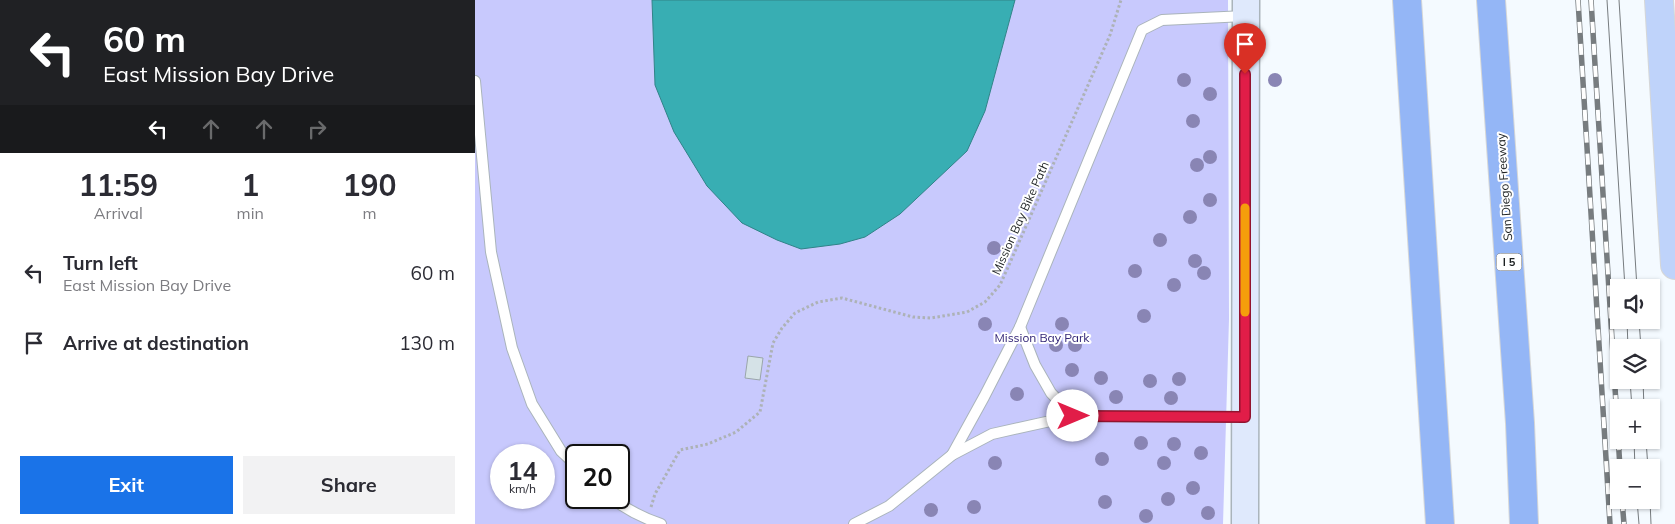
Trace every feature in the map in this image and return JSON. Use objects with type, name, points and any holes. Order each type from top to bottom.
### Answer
[{"type":"highway","points":[[1407,0],[1440,524]]},
{"type":"highway","name":"San Diego Freeway","points":[[1491,0],[1519,414],[1524,524]]},
{"type":"main road","points":[[1659,0],[1670,98],[1675,265]]},
{"type":"main road","points":[[1245,8],[1245,524]]},
{"type":"lane","points":[[952,455],[985,397],[1020,327],[1142,30],[1162,20],[1245,8]]},
{"type":"lane","points":[[475,81],[491,252],[512,348],[532,404],[565,455]]},
{"type":"lane","points":[[1020,327],[1035,366],[1051,393],[1073,416]]},
{"type":"lane","points":[[854,524],[889,506],[952,455],[992,434],[1073,416],[1245,417]]},
{"type":"lane","points":[[628,509],[661,524]]},
{"type":"path","name":"Mission Bay Bike Path","points":[[647,519],[655,494],[680,450],[708,444],[736,432],[760,412],[773,343],[782,328],[795,313],[818,302],[842,298],[913,317],[931,318],[967,312],[985,302],[1000,285],[1110,35],[1121,0]]},
{"type":"green space","name":"Mission Bay Park","points":[[475,0],[652,0],[655,85],[985,111],[1015,0],[1228,0],[1229,319],[1223,524],[475,524]]},
{"type":"shaded area","points":[[652,0],[1015,0],[985,111],[967,151],[900,214],[865,237],[840,244],[801,249],[742,223],[707,186],[674,132],[655,85]]},
{"type":"building","points":[[748,356],[763,358],[760,380],[745,378]]},
{"type":"tram line","points":[[1607,0],[1624,279]]},
{"type":"tram line","points":[[1619,0],[1636,279]]},
{"type":"tram line","points":[[1627,329],[1628,339]]},
{"type":"tram line","points":[[1640,329],[1640,339]]},
{"type":"tram line","points":[[1631,389],[1631,399]]},
{"type":"tram line","points":[[1643,389],[1644,399]]},
{"type":"tram line","points":[[1634,449],[1635,459]]},
{"type":"tram line","points":[[1647,449],[1647,459]]},
{"type":"tram line","points":[[1638,509],[1639,524]]},
{"type":"tram line","points":[[1650,509],[1651,524]]},
{"type":"railway","points":[[1578,0],[1610,524]]},
{"type":"railway","points":[[1591,0],[1619,459]]},
{"type":"railway","points":[[1623,509],[1624,524]]},
{"type":"slow traffic","points":[[1245,208],[1245,312]]},
{"type":"route","points":[[1073,416],[1245,417],[1245,74]]}]
